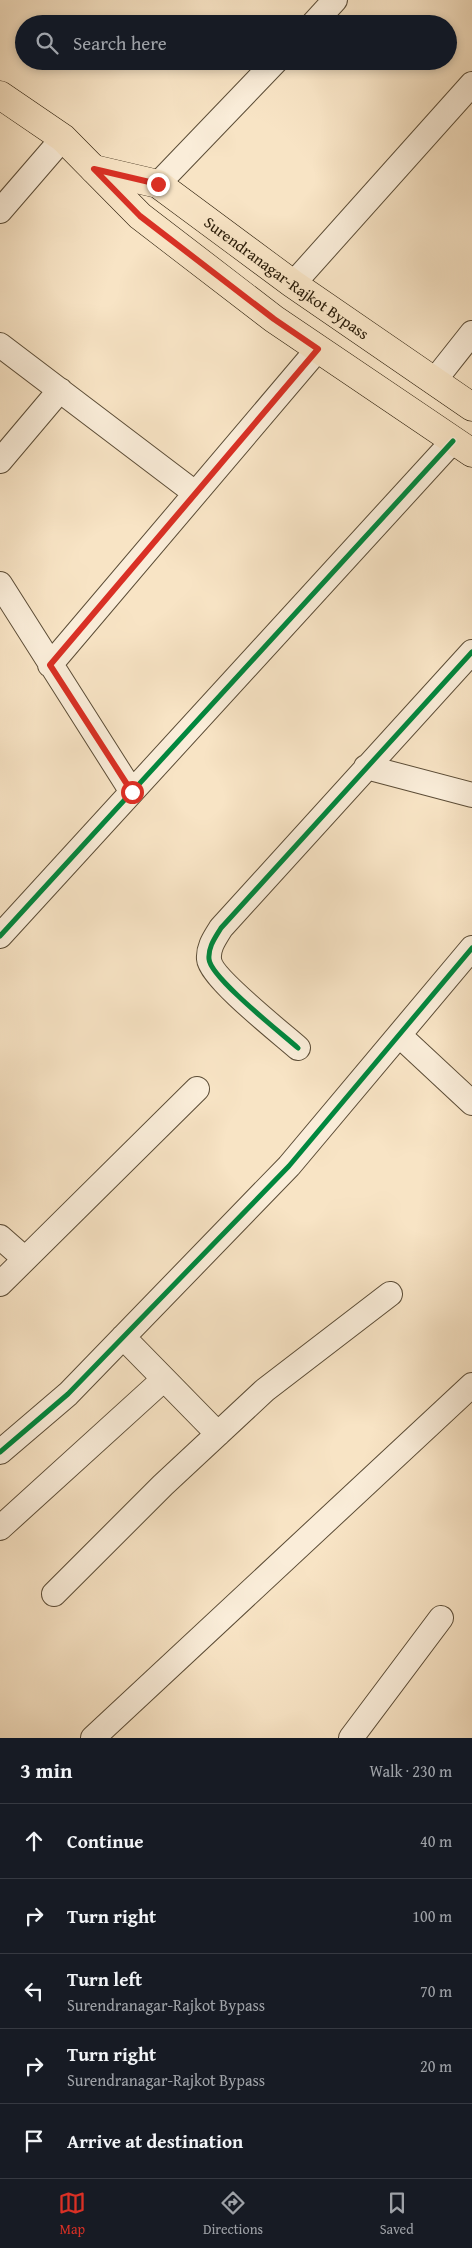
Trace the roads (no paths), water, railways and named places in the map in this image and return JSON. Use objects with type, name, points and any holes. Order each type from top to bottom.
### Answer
[{"type":"main road","points":[[0,95],[63,138],[140,216],[274,319],[463,447]]},
{"type":"main road","name":"Surendranagar-Rajkot Bypass","points":[[94,169],[158,184],[293,284],[472,407]]},
{"type":"street","points":[[322,15],[336,0]]},
{"type":"street","points":[[158,184],[267,70]]},
{"type":"street","points":[[293,284],[472,84]]},
{"type":"street","points":[[0,211],[63,138]]},
{"type":"street","points":[[434,381],[472,333]]},
{"type":"street","points":[[0,345],[196,493]]},
{"type":"street","points":[[50,665],[318,349]]},
{"type":"street","points":[[0,461],[60,390]]},
{"type":"street","points":[[0,936],[132,792],[463,447]]},
{"type":"street","points":[[0,584],[132,792]]},
{"type":"street","points":[[298,1048],[222,980],[209,961],[210,946],[221,928],[472,652]]},
{"type":"street","points":[[366,767],[472,795]]},
{"type":"street","points":[[0,1452],[68,1394],[289,1166],[472,948]]},
{"type":"street","points":[[399,1035],[472,1102]]},
{"type":"street","points":[[0,1284],[197,1089]]},
{"type":"street","points":[[0,1237],[25,1259]]},
{"type":"street","points":[[54,1594],[163,1485],[265,1390],[390,1294]]},
{"type":"street","points":[[123,1337],[218,1434]]},
{"type":"street","points":[[0,1528],[164,1379]]},
{"type":"street","points":[[93,1738],[472,1385]]},
{"type":"street","points":[[351,1738],[441,1618]]}]
